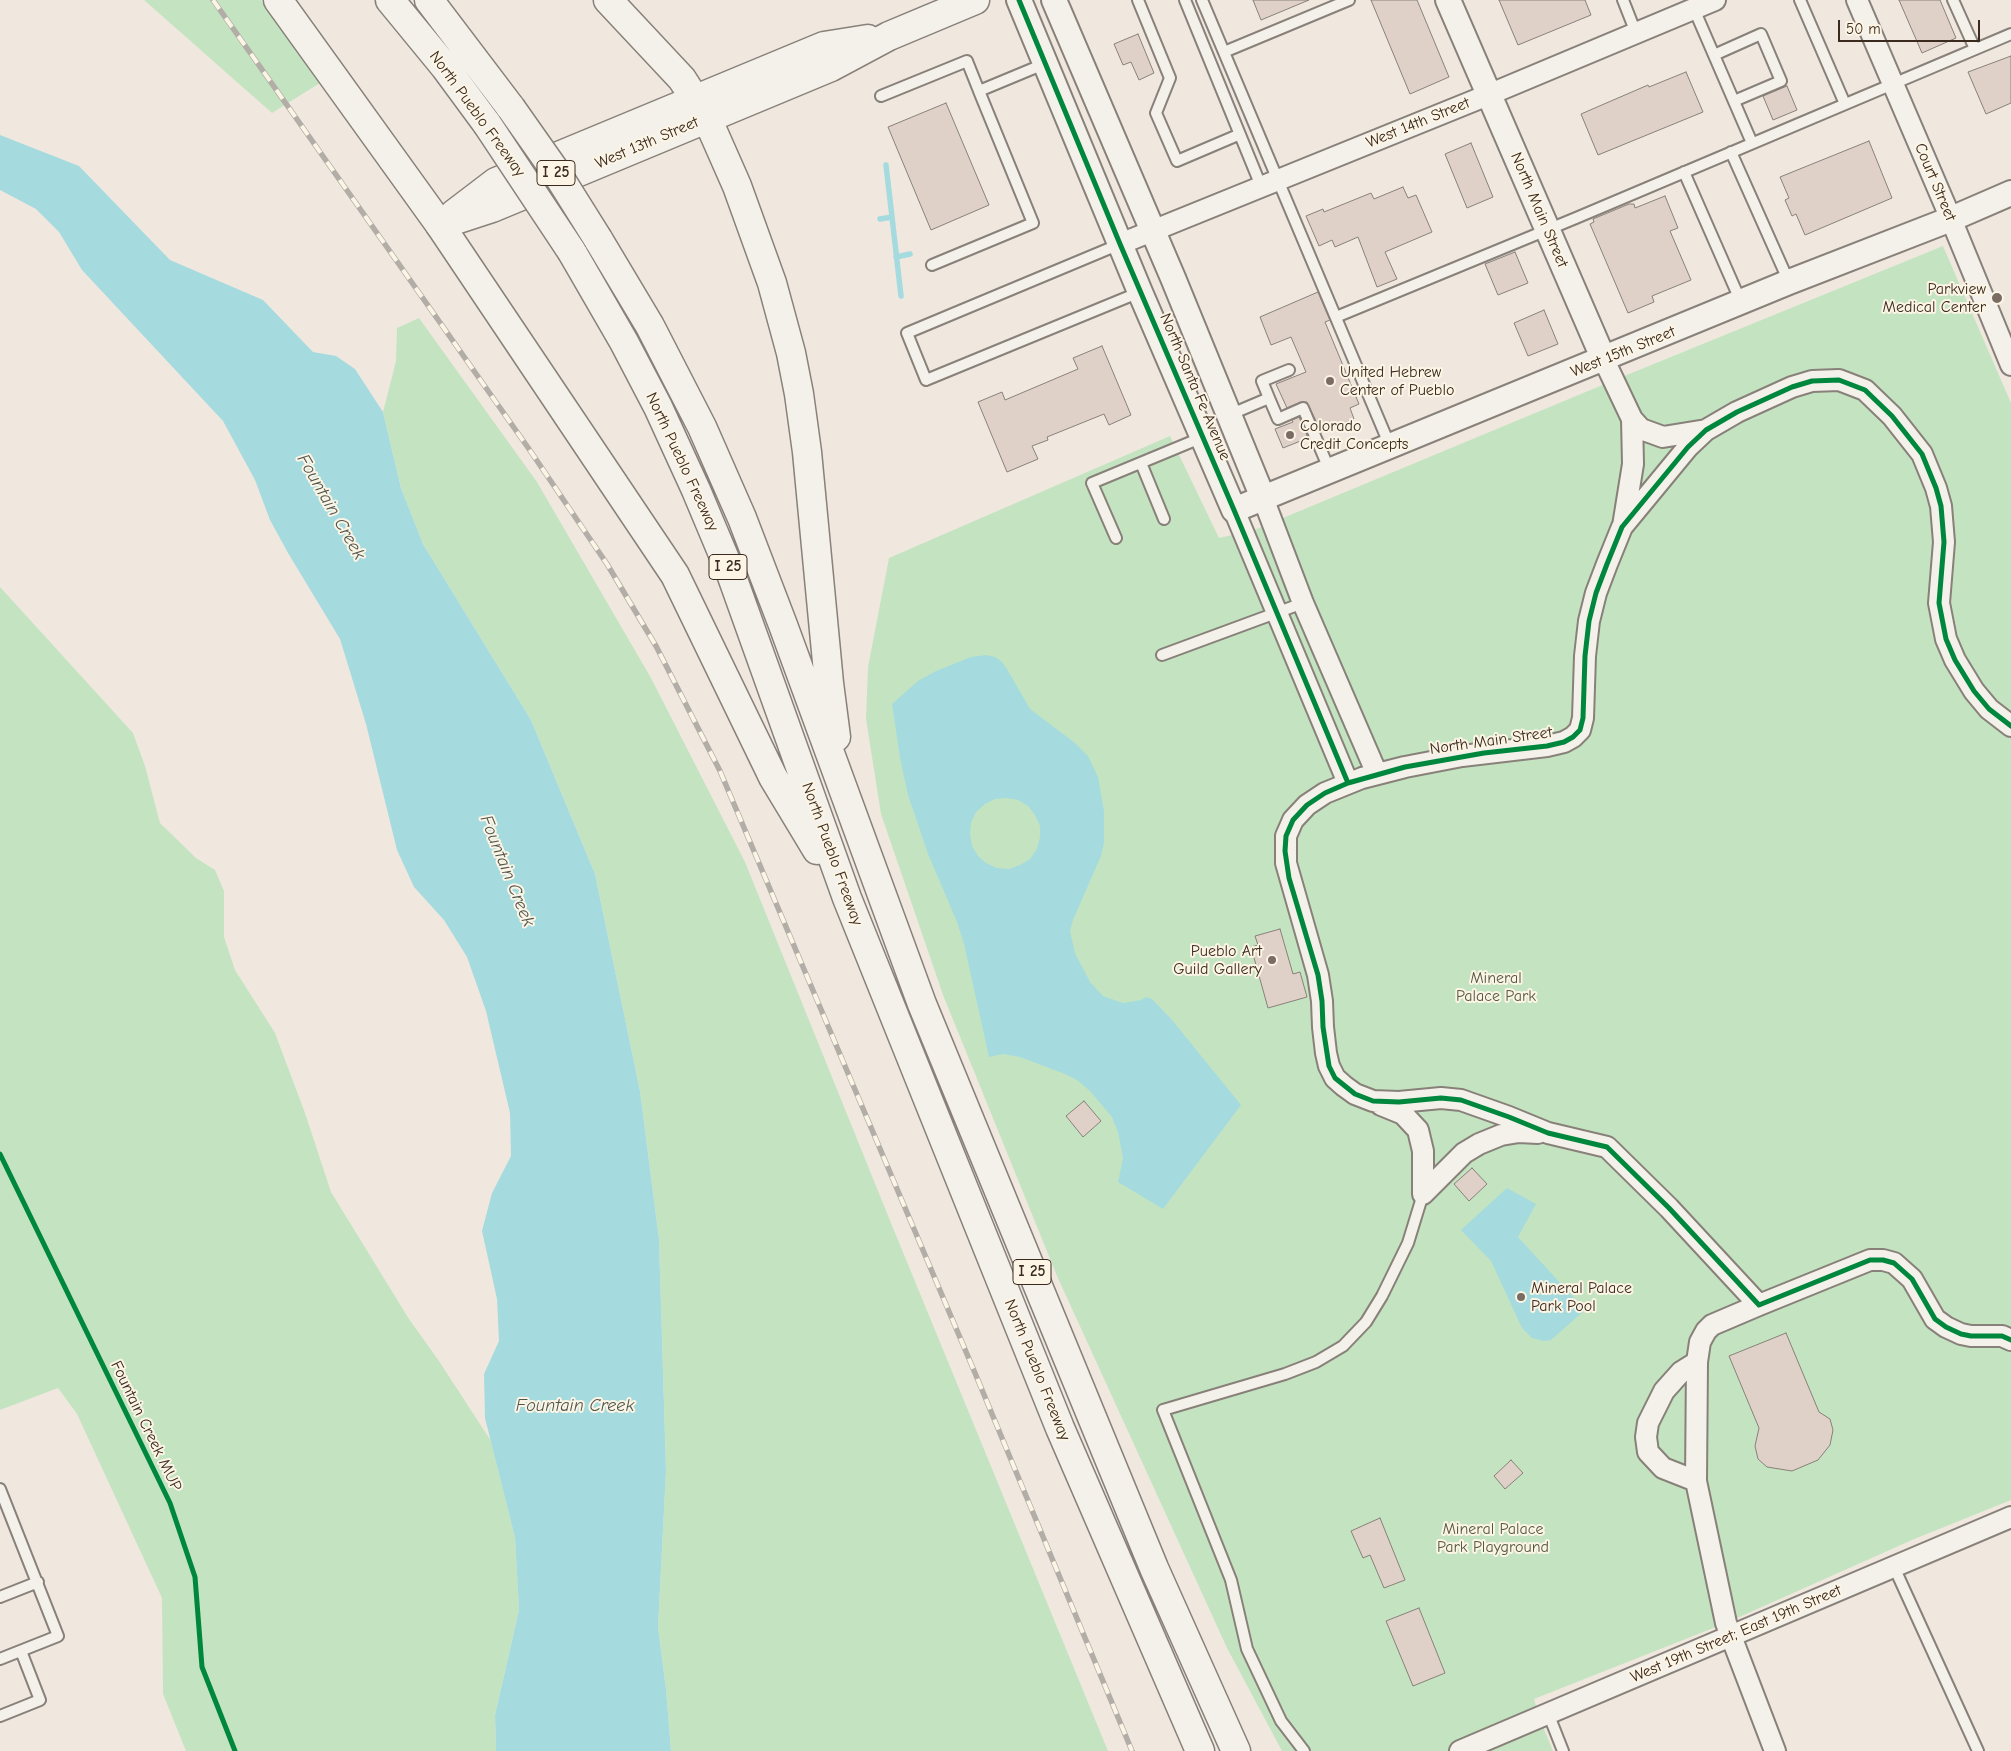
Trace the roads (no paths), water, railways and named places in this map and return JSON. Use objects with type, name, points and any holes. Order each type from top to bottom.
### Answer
[{"type":"main road","points":[[278,0],[440,225],[675,576],[773,777],[847,898]]},
{"type":"main road","name":"North Pueblo Freeway","points":[[390,0],[445,67],[486,124],[572,252],[658,407],[730,571],[847,898],[1060,1428],[1200,1751]]},
{"type":"main road","name":"North Pueblo Freeway","points":[[429,0],[511,108],[556,172],[650,326],[702,427],[742,518],[929,1022],[1151,1559],[1236,1751]]},
{"type":"main road","points":[[608,0],[682,80],[701,108],[737,186],[772,284],[791,353],[807,452],[829,682],[843,788]]},
{"type":"main road","name":"West 13th Street","points":[[440,225],[492,208],[701,108],[831,67],[889,36],[975,0]]},
{"type":"street","name":"North Santa Fe Avenue","points":[[1019,0],[1044,64],[1348,783]]},
{"type":"street","name":"North Santa Fe Avenue","points":[[1054,0],[1153,230],[1263,498],[1303,604],[1376,774]]},
{"type":"street","name":"North Main Street","points":[[1448,0],[1604,360],[1632,419],[1641,429],[1663,436],[1706,430]]},
{"type":"street","name":"West 14th Street","points":[[1120,244],[1488,95],[1636,33],[1688,7],[1715,0]]},
{"type":"street","name":"Court Street","points":[[1857,0],[2009,355]]},
{"type":"street","name":"West 15th Street","points":[[1234,510],[2011,193]]},
{"type":"street","name":"North Main Street","points":[[1376,774],[1462,756],[1547,746],[1564,742],[1580,730],[1583,718],[1585,656],[1589,621],[1601,578],[1622,528],[1688,447],[1706,430],[1737,412],[1812,381],[1839,380],[1865,390],[1898,424],[1922,454],[1941,506],[1943,526],[1939,603],[1942,624],[1949,646],[1974,692],[1989,709],[2011,726]]},
{"type":"street","name":"North Main Street","points":[[1622,528],[1633,464],[1632,419]]},
{"type":"street","points":[[1376,774],[1325,793],[1308,805],[1293,820],[1286,836],[1285,851],[1289,878],[1318,974],[1329,1066],[1335,1078],[1355,1094],[1403,1114],[1418,1130],[1423,1152],[1423,1194]]},
{"type":"street","points":[[1372,1101],[1399,1102],[1441,1098],[1461,1100],[1509,1116],[1548,1133],[1607,1147],[1669,1208],[1759,1305]]},
{"type":"street","points":[[1423,1194],[1464,1153],[1479,1144],[1501,1135],[1519,1132],[1548,1133]]},
{"type":"street","points":[[1775,1751],[1728,1630],[1696,1482],[1697,1362],[1700,1342],[1706,1331],[1712,1325],[1870,1260],[1883,1260],[1894,1263],[1912,1279],[1935,1319],[1946,1327],[1961,1334],[1971,1336],[2002,1336],[2011,1340]]},
{"type":"street","points":[[1696,1482],[1663,1468],[1648,1452],[1646,1437],[1648,1423],[1664,1391],[1681,1372],[1697,1362]]},
{"type":"street","name":"West 19th Street; East 19th Street","points":[[1460,1751],[1548,1713],[1728,1630],[1894,1567],[2011,1517]]},
{"type":"lane","points":[[1138,0],[1170,78],[1156,113],[1176,161],[1238,135]]},
{"type":"lane","points":[[1185,0],[1238,135],[1269,183],[1336,317],[1390,447]]},
{"type":"lane","points":[[1202,0],[1224,52],[1269,183]]},
{"type":"lane","points":[[1224,52],[1348,0]]},
{"type":"lane","points":[[1623,0],[1636,33]]},
{"type":"lane","points":[[1800,0],[1845,104]]},
{"type":"lane","points":[[1953,0],[1975,49]]},
{"type":"lane","points":[[1688,7],[1714,55],[1752,143]]},
{"type":"lane","points":[[1714,55],[1761,34],[1781,81],[1734,101]]},
{"type":"lane","points":[[1336,317],[2011,34]]},
{"type":"lane","points":[[881,96],[966,61],[1033,223],[932,266]]},
{"type":"lane","points":[[979,91],[1044,64]]},
{"type":"lane","points":[[1731,152],[1789,282]]},
{"type":"lane","points":[[1684,172],[1741,303]]},
{"type":"lane","points":[[1120,244],[907,333],[926,380],[1140,292]]},
{"type":"lane","points":[[1289,370],[1262,381],[1278,419],[1303,408],[1330,471]]},
{"type":"lane","points":[[1229,415],[1269,398]]},
{"type":"lane","points":[[1116,538],[1092,483],[1203,437]]},
{"type":"lane","points":[[1141,463],[1164,519]]},
{"type":"lane","points":[[1162,655],[1303,604]]},
{"type":"lane","points":[[1304,1751],[1282,1721],[1248,1649],[1231,1580],[1163,1410],[1285,1374],[1316,1362],[1343,1346],[1366,1322],[1382,1296],[1408,1243],[1423,1194]]},
{"type":"lane","points":[[0,1489],[58,1636],[0,1659]]},
{"type":"lane","points":[[1894,1567],[1978,1751]]},
{"type":"lane","points":[[0,1597],[38,1582]]},
{"type":"lane","points":[[0,1716],[40,1700],[21,1651]]},
{"type":"lane","points":[[1548,1713],[1563,1751]]},
{"type":"water","name":"Fountain Creek","points":[[0,135],[79,166],[170,260],[263,300],[313,352],[336,356],[355,369],[383,412],[401,488],[423,544],[531,720],[595,874],[640,1091],[659,1239],[666,1471],[658,1627],[671,1751],[496,1751],[495,1715],[519,1610],[515,1538],[485,1418],[484,1374],[499,1341],[497,1299],[482,1231],[492,1193],[511,1156],[510,1113],[486,1011],[467,957],[444,920],[414,887],[397,850],[366,724],[340,639],[270,520],[255,480],[223,421],[82,270],[59,232],[36,209],[0,190]]},
{"type":"water","points":[[986,655],[995,657],[1002,662],[1030,709],[1075,743],[1088,756],[1098,777],[1104,811],[1104,843],[1101,856],[1070,931],[1075,953],[1090,982],[1103,996],[1123,1003],[1141,1000],[1146,997],[1152,999],[1172,1020],[1241,1105],[1163,1209],[1118,1182],[1123,1158],[1118,1132],[1112,1117],[1090,1091],[1077,1080],[1065,1074],[1020,1057],[1003,1054],[989,1057],[964,944],[957,922],[928,854],[908,795],[892,704],[918,681],[936,671],[971,657]],"holes":[[[1007,798],[1018,800],[1028,806],[1040,826],[1037,849],[1030,859],[1020,865],[1009,869],[997,868],[986,863],[978,856],[972,846],[971,823],[976,812],[985,804],[995,799]]]},
{"type":"water","points":[[1507,1188],[1536,1204],[1518,1237],[1585,1310],[1551,1340],[1544,1341],[1532,1338],[1522,1328],[1491,1261],[1461,1230]]},
{"type":"waterway","points":[[886,165],[892,217]]},
{"type":"waterway","points":[[880,219],[892,217],[901,296]]},
{"type":"waterway","points":[[896,257],[910,254]]},
{"type":"railway","points":[[213,0],[529,449],[607,564],[656,646],[720,771],[975,1373],[1132,1751]]},
{"type":"place","name":"Parkview Medical Center","points":[[1997,298]]},
{"type":"place","name":"United Hebrew Center of Pueblo","points":[[1330,381]]},
{"type":"place","name":"Colorado Credit Concepts","points":[[1290,435]]},
{"type":"place","name":"Pueblo Art Guild Gallery","points":[[1272,960]]},
{"type":"place","name":"Mineral Palace Park Pool","points":[[1521,1297]]},
{"type":"park label","name":"Mineral Palace Park","points":[[1496,987]]},
{"type":"park label","name":"Mineral Palace Park Playground","points":[[1493,1538]]}]
